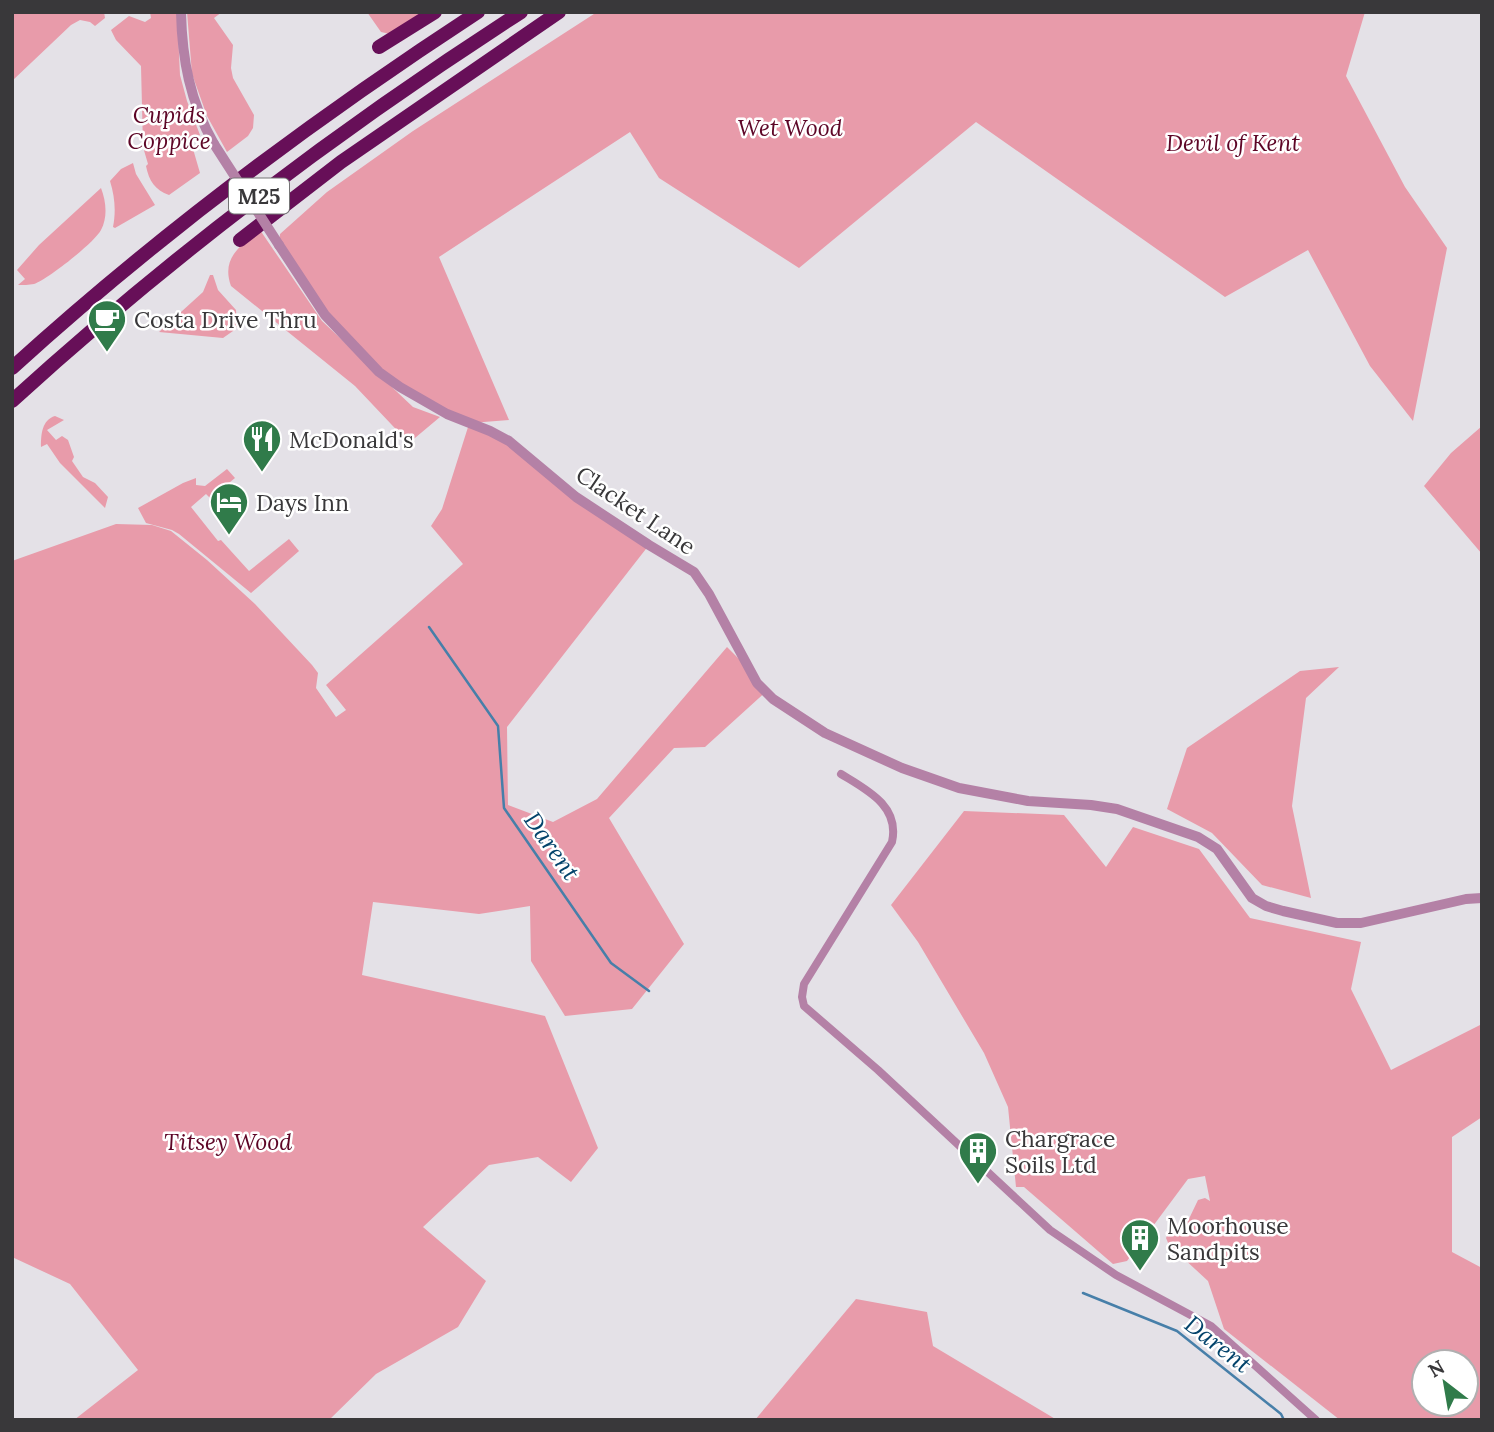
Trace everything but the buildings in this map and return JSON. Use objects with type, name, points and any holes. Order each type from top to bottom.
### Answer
[{"type":"highway","points":[[379,47],[435,12]]},
{"type":"highway","name":"M25","points":[[12,368],[212,201],[375,81],[478,12]]},
{"type":"highway","name":"M25","points":[[12,401],[137,292],[258,197],[412,84],[521,12]]},
{"type":"highway","name":"M25","points":[[240,240],[341,162],[559,12]]},
{"type":"street","name":"Clacket Lane","points":[[181,12],[182,46],[189,83],[199,114],[214,144],[315,301],[341,334],[389,380],[456,419],[499,435],[576,497],[694,572],[709,594],[757,683],[773,699],[825,733],[902,768],[959,788],[1028,801],[1117,809],[1198,837],[1217,849],[1252,898],[1283,911],[1337,923],[1361,923],[1466,899],[1482,898]]},
{"type":"street","points":[[841,774],[865,788],[886,806],[895,831],[892,842],[804,984],[804,1006],[878,1070],[1050,1230],[1116,1275],[1211,1326],[1316,1420]]},
{"type":"green space","points":[[12,12],[104,12],[105,18],[95,26],[80,20],[71,25],[12,81]]},
{"type":"green space","name":"Cupids Coppice","points":[[150,12],[177,12],[180,75],[200,135],[191,142],[200,173],[169,195],[153,184],[146,166],[141,66],[116,40],[111,30],[129,16],[145,22],[151,18]]},
{"type":"green space","name":"Cupids Coppice","points":[[187,12],[222,12],[214,18],[233,45],[233,78],[254,115],[253,128],[248,136],[227,152],[207,116],[192,74]]},
{"type":"green space","points":[[367,12],[429,12],[390,34],[381,32]]},
{"type":"green space","name":"Titsey Wood","points":[[597,12],[1365,12],[1346,76],[1405,187],[1447,248],[1413,421],[1370,366],[1308,250],[1225,297],[976,122],[799,268],[659,178],[630,132],[439,257],[509,420],[471,423],[490,431],[649,545],[507,727],[508,805],[553,822],[597,799],[727,647],[769,689],[705,747],[674,748],[609,818],[684,944],[632,1009],[565,1016],[531,961],[530,906],[479,914],[373,902],[362,975],[545,1016],[598,1148],[571,1182],[538,1157],[489,1165],[423,1227],[486,1281],[458,1327],[376,1374],[329,1420],[74,1420],[138,1370],[70,1284],[12,1257],[12,561],[116,524],[152,525],[171,531],[255,604],[312,665],[318,673],[316,688],[336,717],[346,710],[326,685],[463,564],[431,526],[442,509],[469,424],[400,387],[341,334],[279,245],[280,234],[327,192],[413,131]]},
{"type":"green space","points":[[133,163],[136,174],[155,205],[115,228],[110,181],[121,169]]},
{"type":"green space","points":[[101,188],[105,214],[97,236],[49,276],[34,284],[18,285],[25,279],[17,270],[39,245]]},
{"type":"green space","points":[[260,230],[322,321],[413,407],[440,417],[409,443],[355,386],[231,286],[229,268],[234,254]]},
{"type":"green space","points":[[210,275],[213,275],[218,290],[236,310],[237,326],[233,331],[223,338],[159,332],[203,292]]},
{"type":"green space","points":[[55,416],[64,420],[47,430],[56,440],[62,436],[68,440],[74,457],[72,461],[83,477],[95,483],[108,497],[105,508],[60,463],[47,444],[41,447],[45,424]]},
{"type":"green space","points":[[1482,426],[1482,554],[1424,486],[1451,453]]},
{"type":"green space","points":[[227,469],[235,478],[219,491],[214,502],[206,494],[191,507],[218,541],[221,540],[249,571],[289,539],[299,551],[251,593],[179,534],[146,523],[138,508],[196,478],[196,485],[205,486]]},
{"type":"green space","points":[[1339,667],[1306,698],[1292,806],[1311,898],[1262,885],[1212,833],[1167,809],[1187,748],[1300,671]]},
{"type":"green space","points":[[964,811],[1064,815],[1106,867],[1133,827],[1199,849],[1250,918],[1361,942],[1351,989],[1391,1070],[1482,1024],[1482,1117],[1452,1137],[1452,1252],[1482,1268],[1482,1420],[1340,1420],[1224,1329],[1208,1281],[1169,1245],[1166,1238],[1172,1225],[1187,1223],[1198,1200],[1205,1198],[1210,1201],[1205,1176],[1188,1179],[1127,1261],[1113,1264],[1024,1187],[1016,1187],[1008,1107],[984,1053],[918,942],[891,905]]},
{"type":"green space","points":[[856,1299],[927,1312],[933,1346],[1057,1420],[755,1420]]},
{"type":"waterway","name":"Darent","points":[[429,627],[498,726],[504,808],[611,963],[649,991]]},
{"type":"waterway","name":"Darent","points":[[1083,1293],[1177,1331],[1281,1414],[1284,1420]]},
{"type":"place","name":"Costa Drive Thru","points":[[107,353]]},
{"type":"place","name":"McDonald's","points":[[262,473]]},
{"type":"place","name":"Days Inn","points":[[229,536]]},
{"type":"place","name":"Chargrace Soils Ltd","points":[[978,1185]]},
{"type":"place","name":"Moorhouse Sandpits","points":[[1140,1272]]},
{"type":"park label","name":"Wet Wood","points":[[790,127]]},
{"type":"park label","name":"Devil of Kent","points":[[1233,142]]}]
